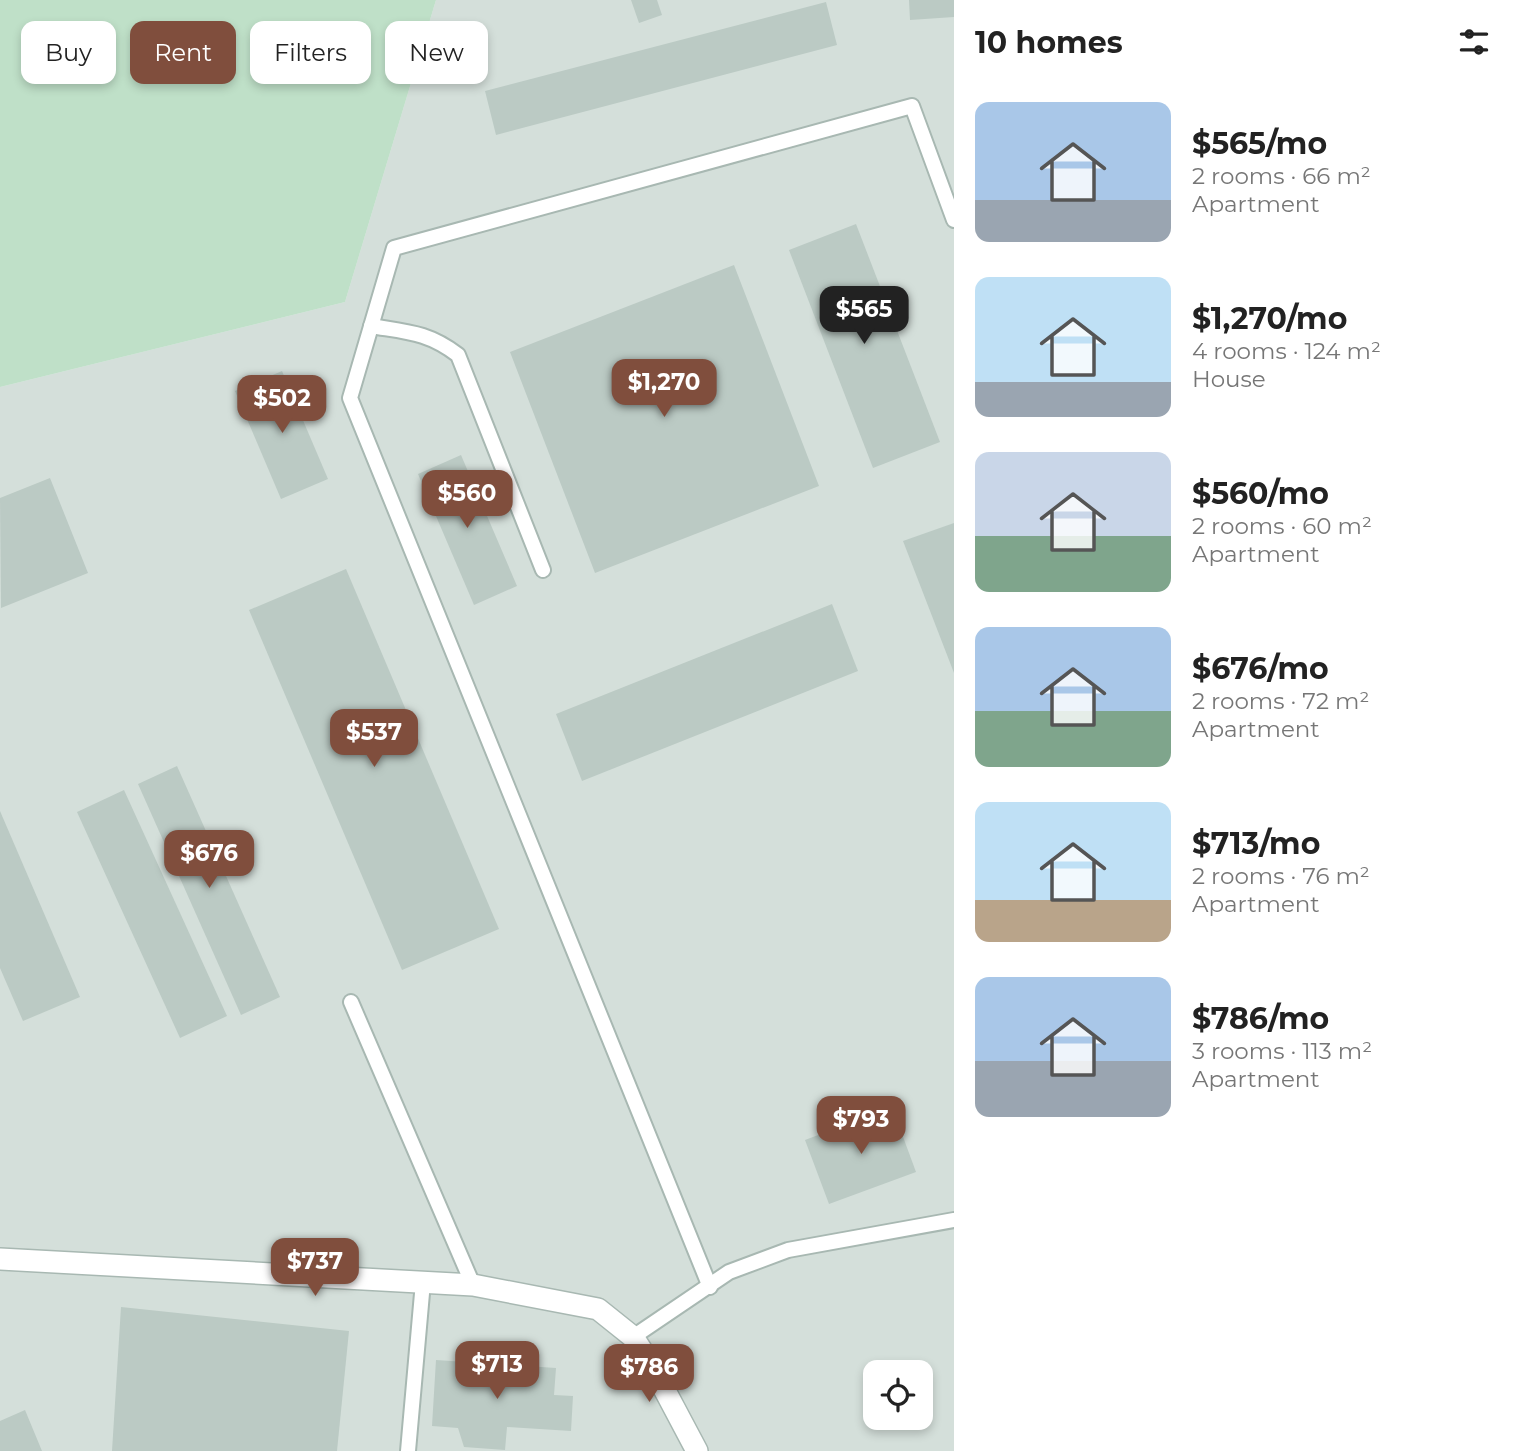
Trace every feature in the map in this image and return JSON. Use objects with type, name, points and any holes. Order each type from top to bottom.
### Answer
[{"type":"street","points":[[0,1259],[473,1285],[598,1309],[633,1337],[653,1368],[697,1451]]},
{"type":"lane","points":[[710,1287],[350,398],[394,248],[912,106],[954,220]]},
{"type":"lane","points":[[371,326],[424,334],[441,342],[458,355],[543,570]]},
{"type":"lane","points":[[351,1002],[473,1285]]},
{"type":"lane","points":[[633,1337],[729,1272],[788,1250],[954,1220]]},
{"type":"lane","points":[[408,1451],[423,1282]]},
{"type":"shaded area","points":[[436,0],[954,0],[954,1451],[0,1451],[0,387],[345,302],[411,84],[488,84],[488,21],[430,21]]},
{"type":"green space","points":[[0,0],[436,0],[430,21],[385,21],[385,84],[411,84],[345,302],[0,387]]},
{"type":"building","points":[[631,0],[657,0],[662,15],[639,23]]},
{"type":"building","points":[[909,0],[954,0],[954,17],[910,20]]},
{"type":"building","points":[[826,2],[837,45],[496,135],[485,91]]},
{"type":"building","points":[[856,224],[940,442],[873,468],[789,250]]},
{"type":"building","points":[[734,265],[819,486],[595,573],[510,352]]},
{"type":"building","points":[[282,371],[328,479],[281,499],[235,391]]},
{"type":"building","points":[[461,455],[517,586],[474,605],[418,474]]},
{"type":"building","points":[[50,478],[88,573],[1,608],[0,498]]},
{"type":"building","points":[[954,523],[954,673],[903,541]]},
{"type":"building","points":[[346,569],[499,929],[402,970],[249,610]]},
{"type":"building","points":[[832,604],[858,671],[582,781],[556,714]]},
{"type":"building","points":[[177,766],[280,997],[241,1015],[138,784]]},
{"type":"building","points":[[124,790],[227,1016],[180,1038],[77,812]]},
{"type":"building","points":[[0,811],[80,997],[23,1021],[0,968]]},
{"type":"building","points":[[892,1107],[916,1172],[829,1204],[805,1140]]},
{"type":"building","points":[[121,1307],[349,1331],[337,1451],[112,1451]]},
{"type":"building","points":[[436,1360],[556,1368],[554,1395],[573,1396],[571,1431],[507,1427],[505,1450],[464,1447],[458,1428],[432,1426]]},
{"type":"building","points":[[25,1410],[42,1451],[0,1451],[0,1421]]}]
